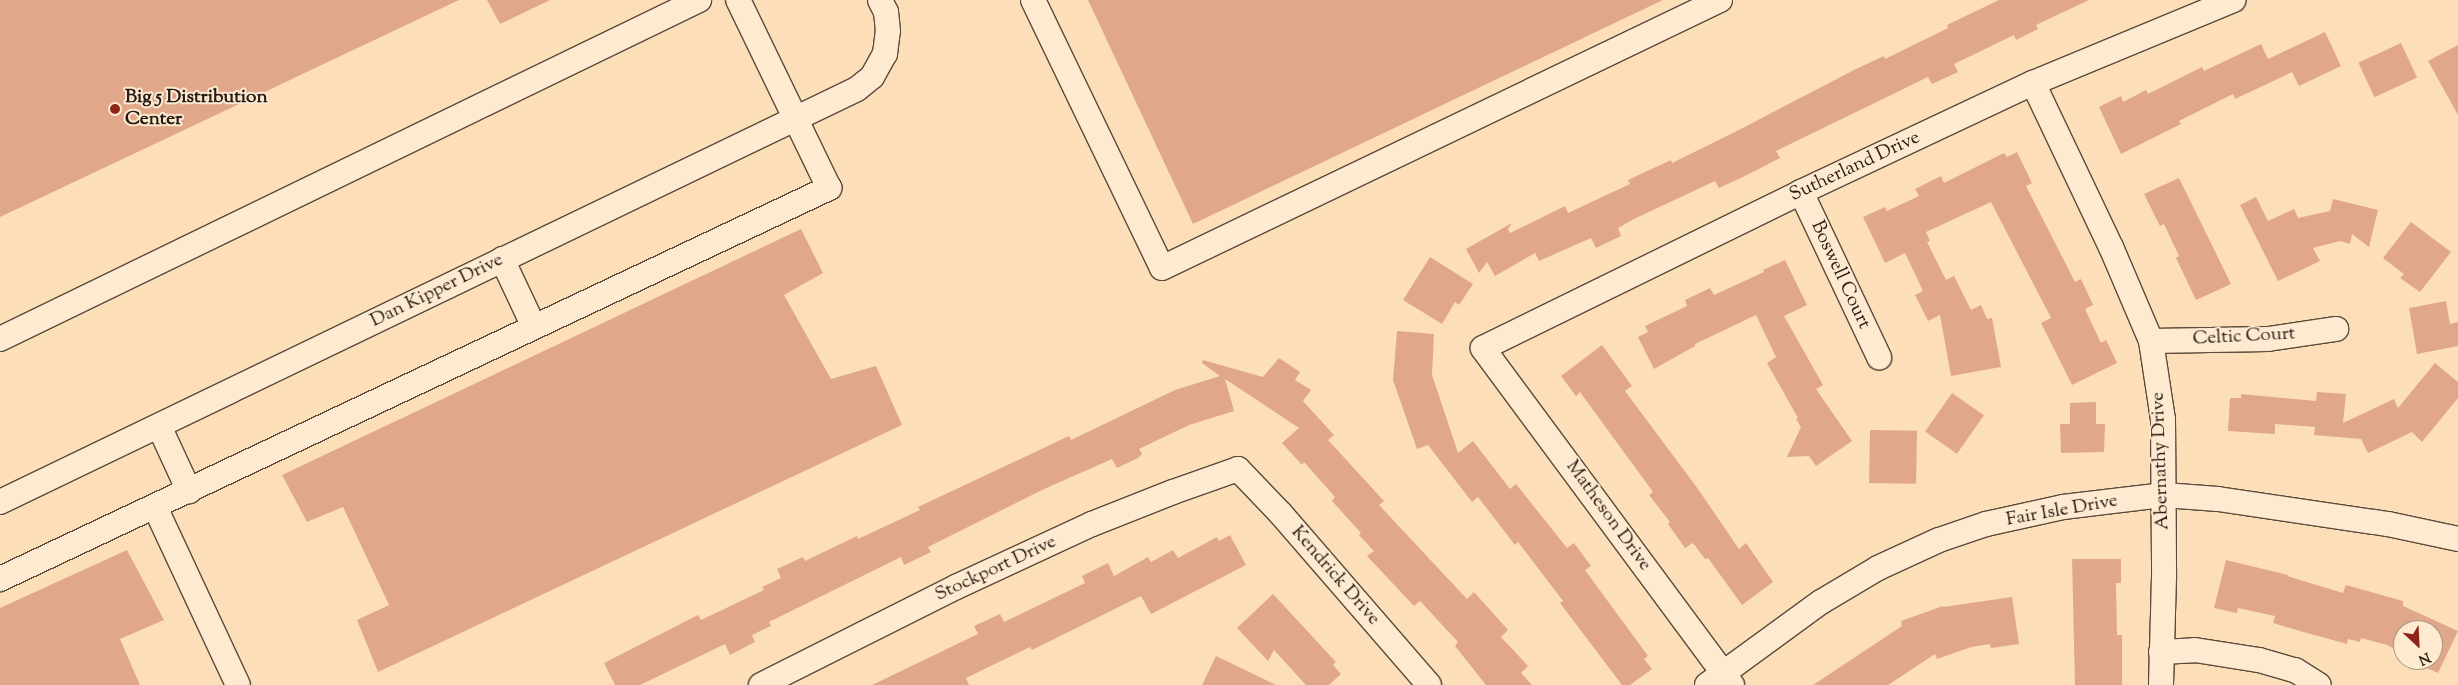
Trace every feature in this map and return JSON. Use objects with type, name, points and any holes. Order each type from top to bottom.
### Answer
[{"type":"street","points":[[0,339],[660,9],[699,0]]},
{"type":"street","points":[[0,579],[829,188],[738,0]]},
{"type":"street","name":"Dan Kipper Drive","points":[[0,502],[857,89],[872,76],[885,54],[888,31],[886,12],[880,0]]},
{"type":"street","points":[[1033,0],[1162,268],[1720,0]]},
{"type":"street","name":"Sutherland Drive","points":[[1484,348],[1801,192],[2033,83],[2233,0]]},
{"type":"street","name":"Abernathy Drive","points":[[2033,83],[2112,247],[2152,341],[2163,419],[2164,577],[2161,685]]},
{"type":"street","name":"Boswell Court","points":[[1801,192],[1879,357]]},
{"type":"street","points":[[502,259],[534,327]]},
{"type":"street","name":"Celtic Court","points":[[2152,341],[2268,339],[2336,329]]},
{"type":"street","name":"Matheson Drive","points":[[1484,348],[1721,681]]},
{"type":"street","points":[[159,426],[189,491]]},
{"type":"street","name":"Kendrick Drive","points":[[1238,469],[1281,514],[1425,684]]},
{"type":"street","name":"Stockport Drive","points":[[761,685],[956,586],[1092,524],[1238,469]]},
{"type":"street","name":"Fair Isle Drive","points":[[1721,681],[1821,602],[1878,568],[1939,540],[1986,524],[2063,507],[2164,495],[2276,507],[2388,524],[2458,538]]},
{"type":"street","points":[[155,507],[238,685]]},
{"type":"street","points":[[2161,652],[2196,650],[2259,660],[2295,670],[2319,685]]},
{"type":"building","name":"Big 5 Distribution Center","points":[[0,0],[459,0],[0,217]]},
{"type":"building","points":[[487,0],[550,0],[500,24]]},
{"type":"building","points":[[1088,0],[1663,0],[1193,224]]},
{"type":"building","points":[[1999,0],[2089,0],[2036,25],[2038,29],[2016,40],[2014,35],[1954,64],[1958,72],[1932,84],[1928,77],[1776,151],[1780,158],[1745,176],[1719,188],[1715,181],[1636,218],[1618,228],[1621,236],[1596,248],[1591,238],[1539,261],[1535,253],[1495,276],[1487,262],[1479,273],[1466,249],[1512,223],[1508,229],[1510,233],[1565,206],[1568,213],[1630,184],[1628,180],[1671,160],[1672,163],[1856,69],[1884,56],[1885,59],[1948,28],[1947,25]]},
{"type":"building","points":[[2325,32],[2341,66],[2299,86],[2292,72],[2235,99],[2233,94],[2179,121],[2181,124],[2121,154],[2099,107],[2121,96],[2123,102],[2146,90],[2148,94],[2202,67],[2204,71],[2261,44],[2268,59]]},
{"type":"building","points":[[2401,43],[2417,77],[2374,97],[2358,63]]},
{"type":"building","points":[[2458,45],[2458,115],[2428,61]]},
{"type":"building","points":[[2017,152],[2032,183],[2026,186],[2075,282],[2081,279],[2093,305],[2085,309],[2101,343],[2106,340],[2117,363],[2072,385],[2041,323],[2051,318],[1991,202],[1926,232],[1930,241],[1927,242],[1946,280],[1954,276],[1971,310],[1981,305],[1987,319],[1992,318],[2001,367],[1951,376],[1940,315],[1928,321],[1915,295],[1923,291],[1905,253],[1885,263],[1863,217],[1885,207],[1887,211],[1919,196],[1915,189],[1941,176],[1944,183],[2004,153],[2007,157]]},
{"type":"building","points":[[2179,178],[2231,284],[2196,300],[2176,258],[2179,256],[2164,224],[2160,226],[2144,194]]},
{"type":"building","points":[[2256,197],[2268,221],[2294,209],[2298,218],[2330,211],[2333,199],[2378,210],[2369,247],[2352,234],[2350,244],[2340,241],[2313,248],[2320,261],[2278,281],[2240,205]]},
{"type":"building","points":[[2411,222],[2451,252],[2420,292],[2400,278],[2404,274],[2383,258]]},
{"type":"building","points":[[801,229],[823,273],[784,295],[831,379],[876,366],[902,425],[378,672],[357,620],[389,605],[343,507],[307,522],[282,475]]},
{"type":"building","points":[[1430,257],[1473,284],[1459,305],[1455,302],[1442,324],[1403,300]]},
{"type":"building","points":[[1785,260],[1807,305],[1784,316],[1823,385],[1816,389],[1852,441],[1816,466],[1809,456],[1787,457],[1801,427],[1796,419],[1798,418],[1767,363],[1776,357],[1756,315],[1695,344],[1695,346],[1654,369],[1638,337],[1648,332],[1645,326],[1687,306],[1685,300],[1710,288],[1714,295]]},
{"type":"building","points":[[2446,301],[2450,324],[2458,322],[2458,346],[2417,354],[2409,308]]},
{"type":"building","points":[[1397,331],[1434,334],[1432,375],[1458,453],[1473,441],[1510,489],[1516,484],[1567,548],[1574,543],[1591,566],[1585,570],[1648,656],[1644,659],[1652,669],[1630,685],[1622,685],[1560,603],[1563,601],[1518,542],[1515,545],[1478,497],[1472,502],[1428,445],[1417,449],[1393,380]]},
{"type":"building","points":[[1602,345],[1632,386],[1625,391],[1698,489],[1739,549],[1746,543],[1773,582],[1742,605],[1708,558],[1705,559],[1693,543],[1685,548],[1668,524],[1670,522],[1649,495],[1653,492],[1580,392],[1576,396],[1561,376]]},
{"type":"building","points":[[1279,358],[1300,372],[1295,380],[1311,390],[1303,401],[1334,435],[1328,440],[1384,501],[1379,505],[1467,599],[1474,592],[1508,630],[1501,637],[1528,666],[1521,673],[1532,685],[1486,685],[1455,646],[1458,642],[1420,601],[1414,606],[1367,556],[1374,551],[1359,535],[1361,533],[1332,501],[1335,497],[1304,462],[1302,465],[1282,443],[1299,428],[1225,379],[1234,411],[1189,425],[1139,449],[1142,454],[1138,458],[1117,468],[1112,459],[1042,490],[928,547],[931,552],[904,565],[901,557],[769,622],[771,626],[752,635],[755,642],[730,655],[725,644],[640,685],[615,685],[604,663],[698,615],[701,620],[764,590],[762,587],[781,578],[777,569],[803,557],[805,561],[857,536],[858,539],[920,510],[918,507],[1069,436],[1071,440],[1175,390],[1220,376],[1202,363],[1203,360],[1263,377]]},
{"type":"building","points":[[2435,363],[2458,382],[2458,398],[2422,442],[2412,432],[2368,453],[2361,439],[2314,435],[2315,427],[2275,424],[2275,434],[2228,431],[2230,398],[2241,398],[2241,394],[2316,401],[2317,392],[2346,394],[2343,423],[2394,399],[2398,408]]},
{"type":"building","points":[[1952,393],[1984,415],[1957,454],[1925,432]]},
{"type":"building","points":[[2096,402],[2096,424],[2105,424],[2104,452],[2061,453],[2060,424],[2070,424],[2070,403]]},
{"type":"building","points":[[1870,430],[1917,431],[1916,484],[1869,483]]},
{"type":"building","points":[[1230,535],[1246,565],[1151,614],[1141,596],[1032,650],[1030,647],[966,678],[969,685],[872,685],[978,634],[974,626],[1000,614],[1004,622],[1085,583],[1082,576],[1108,563],[1114,576],[1148,557],[1151,562],[1173,550],[1178,558],[1217,537],[1219,541]]},
{"type":"building","points":[[127,550],[164,620],[120,639],[140,685],[0,685],[0,608]]},
{"type":"building","points":[[2072,559],[2121,559],[2121,583],[2116,583],[2117,635],[2122,635],[2122,685],[2075,685]]},
{"type":"building","points":[[2226,560],[2288,575],[2343,593],[2346,585],[2403,601],[2403,606],[2434,620],[2393,620],[2393,648],[2361,638],[2360,642],[2348,639],[2347,644],[2273,623],[2275,616],[2238,608],[2237,613],[2214,608]]},
{"type":"building","points":[[1273,594],[1336,662],[1333,665],[1341,674],[1329,685],[1306,685],[1274,650],[1268,661],[1237,628]]},
{"type":"building","points":[[2012,597],[2019,644],[1991,648],[1990,644],[1971,647],[1937,659],[1935,654],[1888,685],[1813,685],[1902,626],[1901,621],[1943,606]]},
{"type":"building","points":[[2443,624],[2458,631],[2443,662]]},
{"type":"building","points":[[1216,656],[1276,685],[1202,685]]},
{"type":"place","name":"Big 5 Distribution Center","points":[[115,109]]}]
